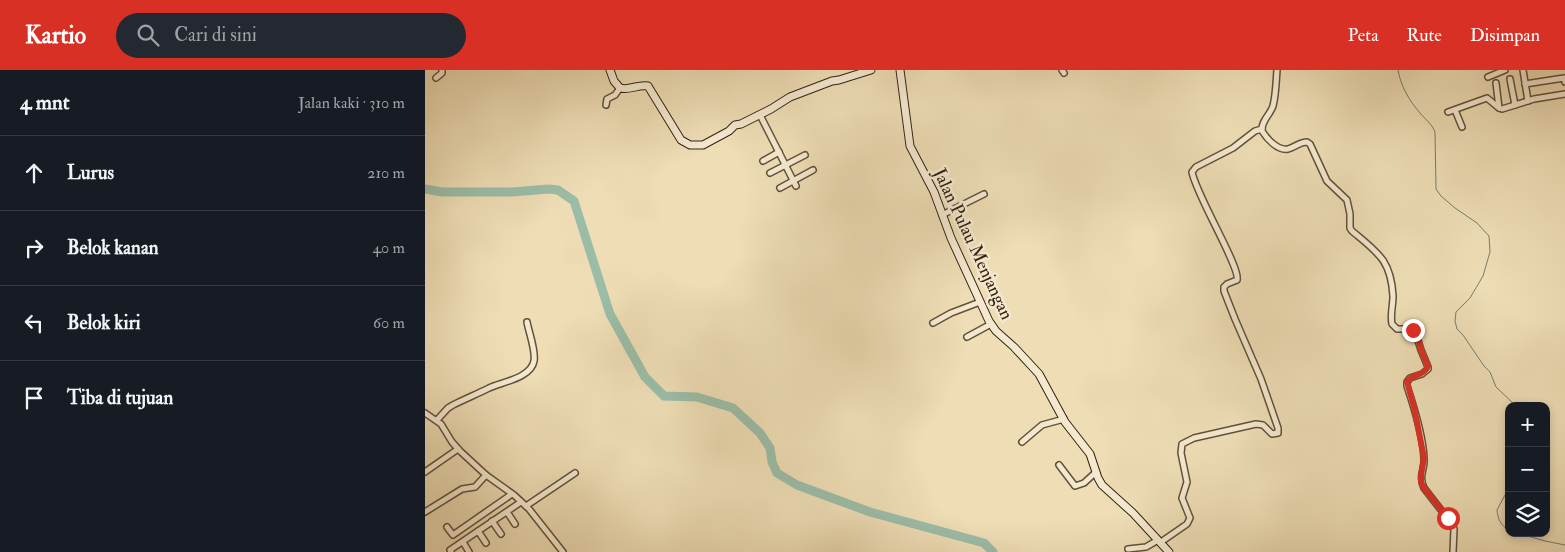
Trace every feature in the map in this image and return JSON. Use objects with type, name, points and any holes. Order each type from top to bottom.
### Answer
[{"type":"street","points":[[436,78],[442,73],[442,70]]},
{"type":"street","points":[[609,70],[616,85],[620,88],[648,86],[681,140],[689,145],[698,146],[729,131],[735,125],[760,115],[793,95],[830,81],[871,70]]},
{"type":"street","name":"Jalan Pulau Menjangan","points":[[900,70],[910,146],[934,192],[951,238],[991,324],[1039,374],[1064,419],[1087,449],[1103,485],[1133,513],[1169,552]]},
{"type":"street","points":[[1277,70],[1275,97],[1271,111],[1263,123],[1264,135],[1279,147],[1289,148],[1303,142],[1310,144],[1327,180],[1347,200],[1350,228],[1377,252],[1386,263],[1393,294],[1392,324],[1397,329],[1415,331],[1421,350],[1428,363],[1425,372],[1410,378],[1407,386],[1414,407],[1424,458],[1421,482],[1453,524],[1453,552]]},
{"type":"street","points":[[1488,77],[1505,70]]},
{"type":"street","points":[[1523,70],[1528,101]]},
{"type":"street","points":[[1525,84],[1564,80],[1562,70]]},
{"type":"street","points":[[1510,79],[1515,105]]},
{"type":"street","points":[[1496,83],[1499,108]]},
{"type":"street","points":[[606,104],[607,99],[615,95],[620,88]]},
{"type":"street","points":[[1447,112],[1487,98],[1502,109],[1528,101],[1565,94]]},
{"type":"street","points":[[1455,110],[1462,127]]},
{"type":"street","points":[[760,115],[795,184]]},
{"type":"street","points":[[1128,549],[1153,545],[1187,524],[1190,518],[1182,498],[1187,482],[1181,453],[1182,444],[1194,438],[1256,424],[1263,425],[1272,434],[1278,433],[1261,378],[1224,291],[1227,284],[1237,280],[1237,274],[1203,203],[1192,172],[1196,167],[1233,148],[1255,131],[1262,129]]},
{"type":"street","points":[[763,161],[779,152]]},
{"type":"street","points":[[770,173],[805,154]]},
{"type":"street","points":[[780,188],[795,184],[813,170]]},
{"type":"street","points":[[942,215],[984,194]]},
{"type":"street","points":[[933,323],[951,313],[980,302]]},
{"type":"street","points":[[437,420],[453,405],[516,379],[530,368],[534,363],[534,354],[527,322]]},
{"type":"street","points":[[967,337],[991,324]]},
{"type":"street","points":[[425,413],[437,420],[458,449],[486,475],[523,504],[563,552]]},
{"type":"street","points":[[1022,442],[1042,425],[1064,419]]},
{"type":"street","points":[[425,472],[458,449]]},
{"type":"street","points":[[1059,465],[1075,486],[1085,483],[1096,472]]},
{"type":"street","points":[[451,552],[450,550],[507,512],[575,473]]},
{"type":"street","points":[[425,512],[462,489],[475,487],[486,475]]},
{"type":"street","points":[[447,527],[453,535],[512,494]]},
{"type":"street","points":[[507,512],[515,524]]},
{"type":"street","points":[[493,521],[501,534]]},
{"type":"street","points":[[478,531],[486,543]]},
{"type":"street","points":[[463,542],[469,552]]},
{"type":"waterway","points":[[1398,70],[1403,88],[1435,132],[1436,189],[1441,196],[1477,223],[1489,236],[1490,252],[1483,276],[1470,298],[1456,312],[1455,321],[1457,329],[1490,372],[1496,387],[1512,402]]},
{"type":"waterway","points":[[425,189],[442,192],[558,190],[574,201],[610,314],[645,377],[664,396],[697,397],[733,408],[760,433],[770,448],[772,462],[777,473],[797,485],[870,512],[984,543],[993,552]]},
{"type":"waterway","points":[[1505,495],[1497,510],[1500,522],[1505,528]]},
{"type":"waterway","points":[[1531,537],[1565,545]]},
{"type":"route","points":[[1413,330],[1417,333],[1421,350],[1428,363],[1425,372],[1410,378],[1407,382],[1424,458],[1421,482],[1448,518]]}]
